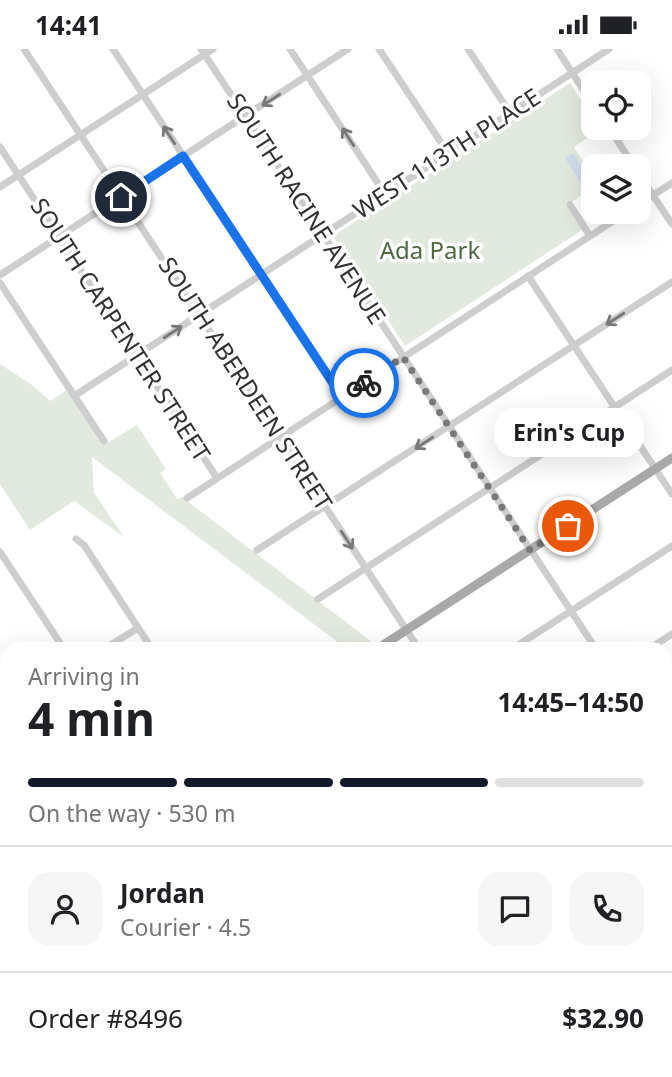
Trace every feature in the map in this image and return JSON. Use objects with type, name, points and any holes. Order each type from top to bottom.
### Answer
[{"type":"main road","points":[[388,642],[672,459]]},
{"type":"street","name":"SOUTH ABERDEEN STREET","points":[[24,49],[414,642]]},
{"type":"street","points":[[113,49],[342,397]]},
{"type":"street","points":[[0,187],[143,95],[202,52],[213,49]]},
{"type":"street","points":[[290,49],[386,194]]},
{"type":"street","points":[[0,275],[348,49]]},
{"type":"street","points":[[379,49],[448,153]]},
{"type":"street","points":[[468,49],[510,113]]},
{"type":"street","points":[[557,49],[581,86]]},
{"type":"street","name":"WEST 113TH PLACE","points":[[74,396],[608,49]]},
{"type":"street","name":"SOUTH RACINE AVENUE","points":[[202,52],[591,642]]},
{"type":"street","name":"SOUTH CARPENTER STREET","points":[[0,147],[217,478]]},
{"type":"street","points":[[653,195],[672,183]]},
{"type":"street","points":[[651,192],[672,224]]},
{"type":"street","points":[[570,205],[590,236]]},
{"type":"street","points":[[187,498],[608,224]]},
{"type":"street","points":[[528,276],[672,494]]},
{"type":"street","points":[[257,550],[672,282]]},
{"type":"street","points":[[0,283],[104,441]]},
{"type":"street","points":[[318,599],[672,370]]},
{"type":"street","points":[[76,539],[84,545],[147,642]]},
{"type":"street","points":[[523,642],[672,546]]},
{"type":"street","points":[[0,552],[59,642]]},
{"type":"street","points":[[115,642],[138,628]]},
{"type":"green space","name":"Ada Park","points":[[570,83],[581,100],[581,140],[584,140],[574,147],[581,158],[581,195],[566,206],[582,230],[405,346],[333,236]]},
{"type":"green space","points":[[0,364],[32,385],[50,401],[67,390],[104,445],[137,425],[166,469],[160,473],[177,499],[182,497],[372,642],[338,642],[92,457],[94,493],[124,537],[74,501],[30,530],[0,484]]},
{"type":"water","points":[[573,153],[581,165],[581,184],[565,158]]},
{"type":"way so far","points":[[364,383],[403,357],[530,550],[568,526]]},
{"type":"place","name":"Erin's Cup","points":[[568,526]]},
{"type":"route","points":[[121,197],[183,156],[342,397],[364,383]]}]
